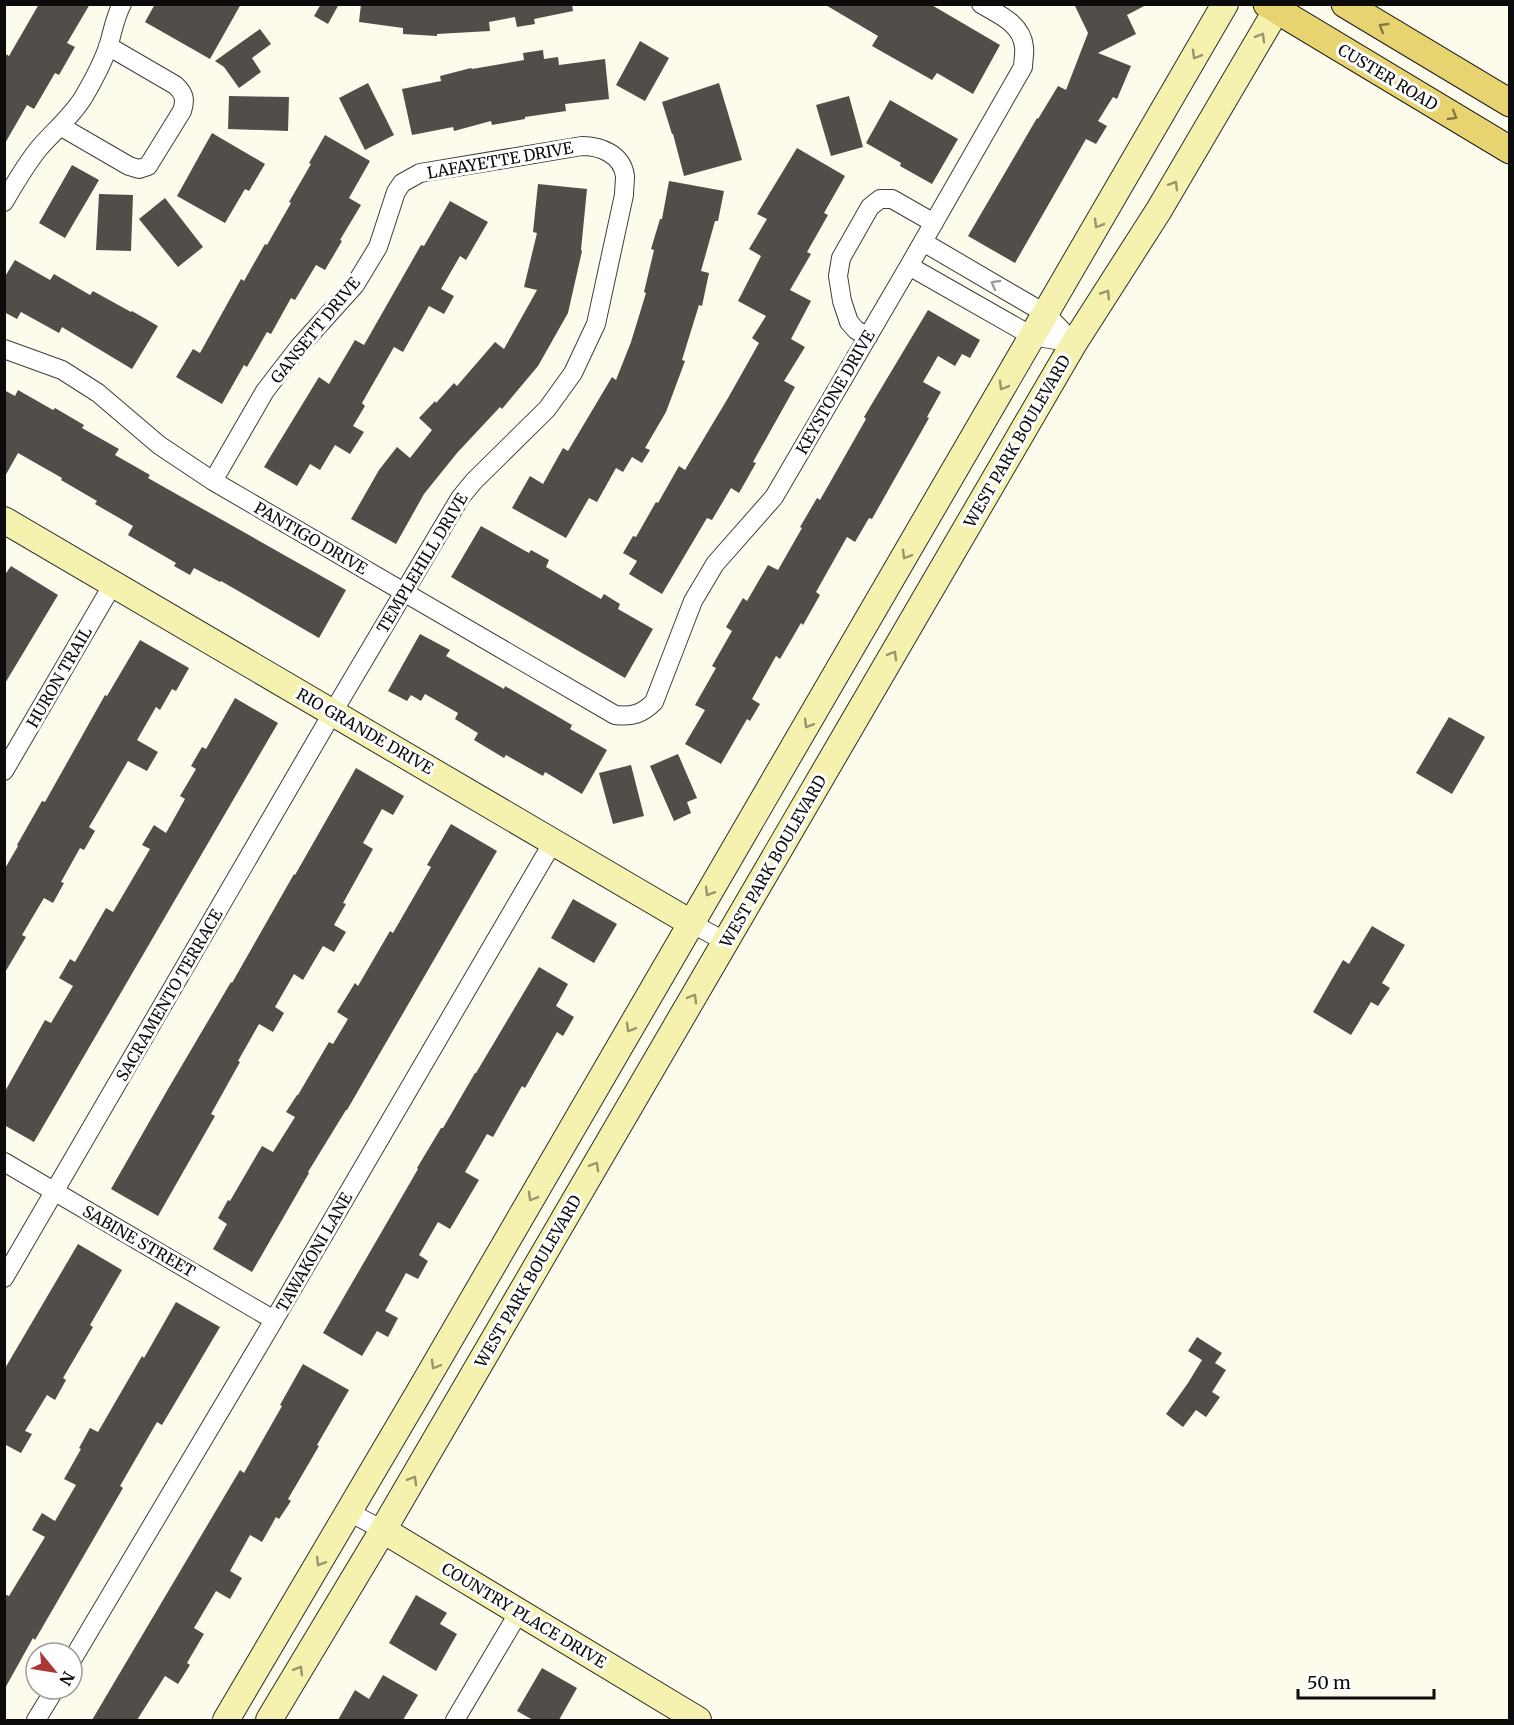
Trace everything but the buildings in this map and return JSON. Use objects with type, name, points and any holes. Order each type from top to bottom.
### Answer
[{"type":"main road","points":[[226,1720],[350,1512],[1226,4]]},
{"type":"main road","points":[[1345,4],[1509,103]]},
{"type":"main road","name":"CUSTER ROAD","points":[[1275,6],[1509,150]]},
{"type":"main road","name":"WEST PARK BOULEVARD","points":[[269,1720],[383,1530],[1074,343],[1165,200],[1275,6]]},
{"type":"main road","name":"RIO GRANDE DRIVE","points":[[4,520],[691,922]]},
{"type":"main road","points":[[840,670],[873,690]]},
{"type":"main road","name":"COUNTRY PLACE DRIVE","points":[[383,1530],[698,1720]]},
{"type":"street","points":[[4,202],[19,176],[41,146],[81,101],[99,68],[122,4]]},
{"type":"street","name":"KEYSTONE DRIVE","points":[[626,716],[638,715],[654,702],[693,602],[715,564],[774,496],[1023,67],[1024,47],[1019,31],[1012,22],[981,4]]},
{"type":"street","points":[[60,126],[138,169],[148,166],[182,111],[185,101],[183,92],[108,46]]},
{"type":"street","name":"LAFAYETTE DRIVE","points":[[410,177],[420,173],[582,146],[604,149],[620,164]]},
{"type":"street","name":"TEMPLEHILL DRIVE","points":[[333,712],[460,498],[547,410],[573,373],[596,324],[624,195],[625,174],[620,164]]},
{"type":"street","name":"GANSETT DRIVE","points":[[213,481],[265,391],[299,347],[355,285],[378,247],[396,192],[410,177]]},
{"type":"street","points":[[867,337],[849,322],[842,301],[838,276],[841,258],[870,207],[880,199],[892,199],[934,223]]},
{"type":"street","points":[[923,242],[1046,314],[1074,343]]},
{"type":"street","points":[[909,266],[1032,336],[1074,343]]},
{"type":"street","name":"PANTIGO DRIVE","points":[[4,349],[62,370],[98,393],[159,445],[213,481],[615,715],[626,716]]},
{"type":"street","name":"HURON TRAIL","points":[[4,771],[113,584]]},
{"type":"street","name":"SACRAMENTO TERRACE","points":[[4,1278],[333,712]]},
{"type":"street","name":"TAWAKONI LANE","points":[[83,1641],[553,842]]},
{"type":"street","name":"RIO GRANDE DRIVE","points":[[691,922],[726,942]]},
{"type":"street","name":"SABINE STREET","points":[[4,1162],[274,1320]]},
{"type":"street","name":"COUNTRY PLACE DRIVE","points":[[350,1512],[383,1530]]},
{"type":"street","points":[[455,1720],[519,1612]]},
{"type":"street","points":[[36,1720],[48,1701]]}]
